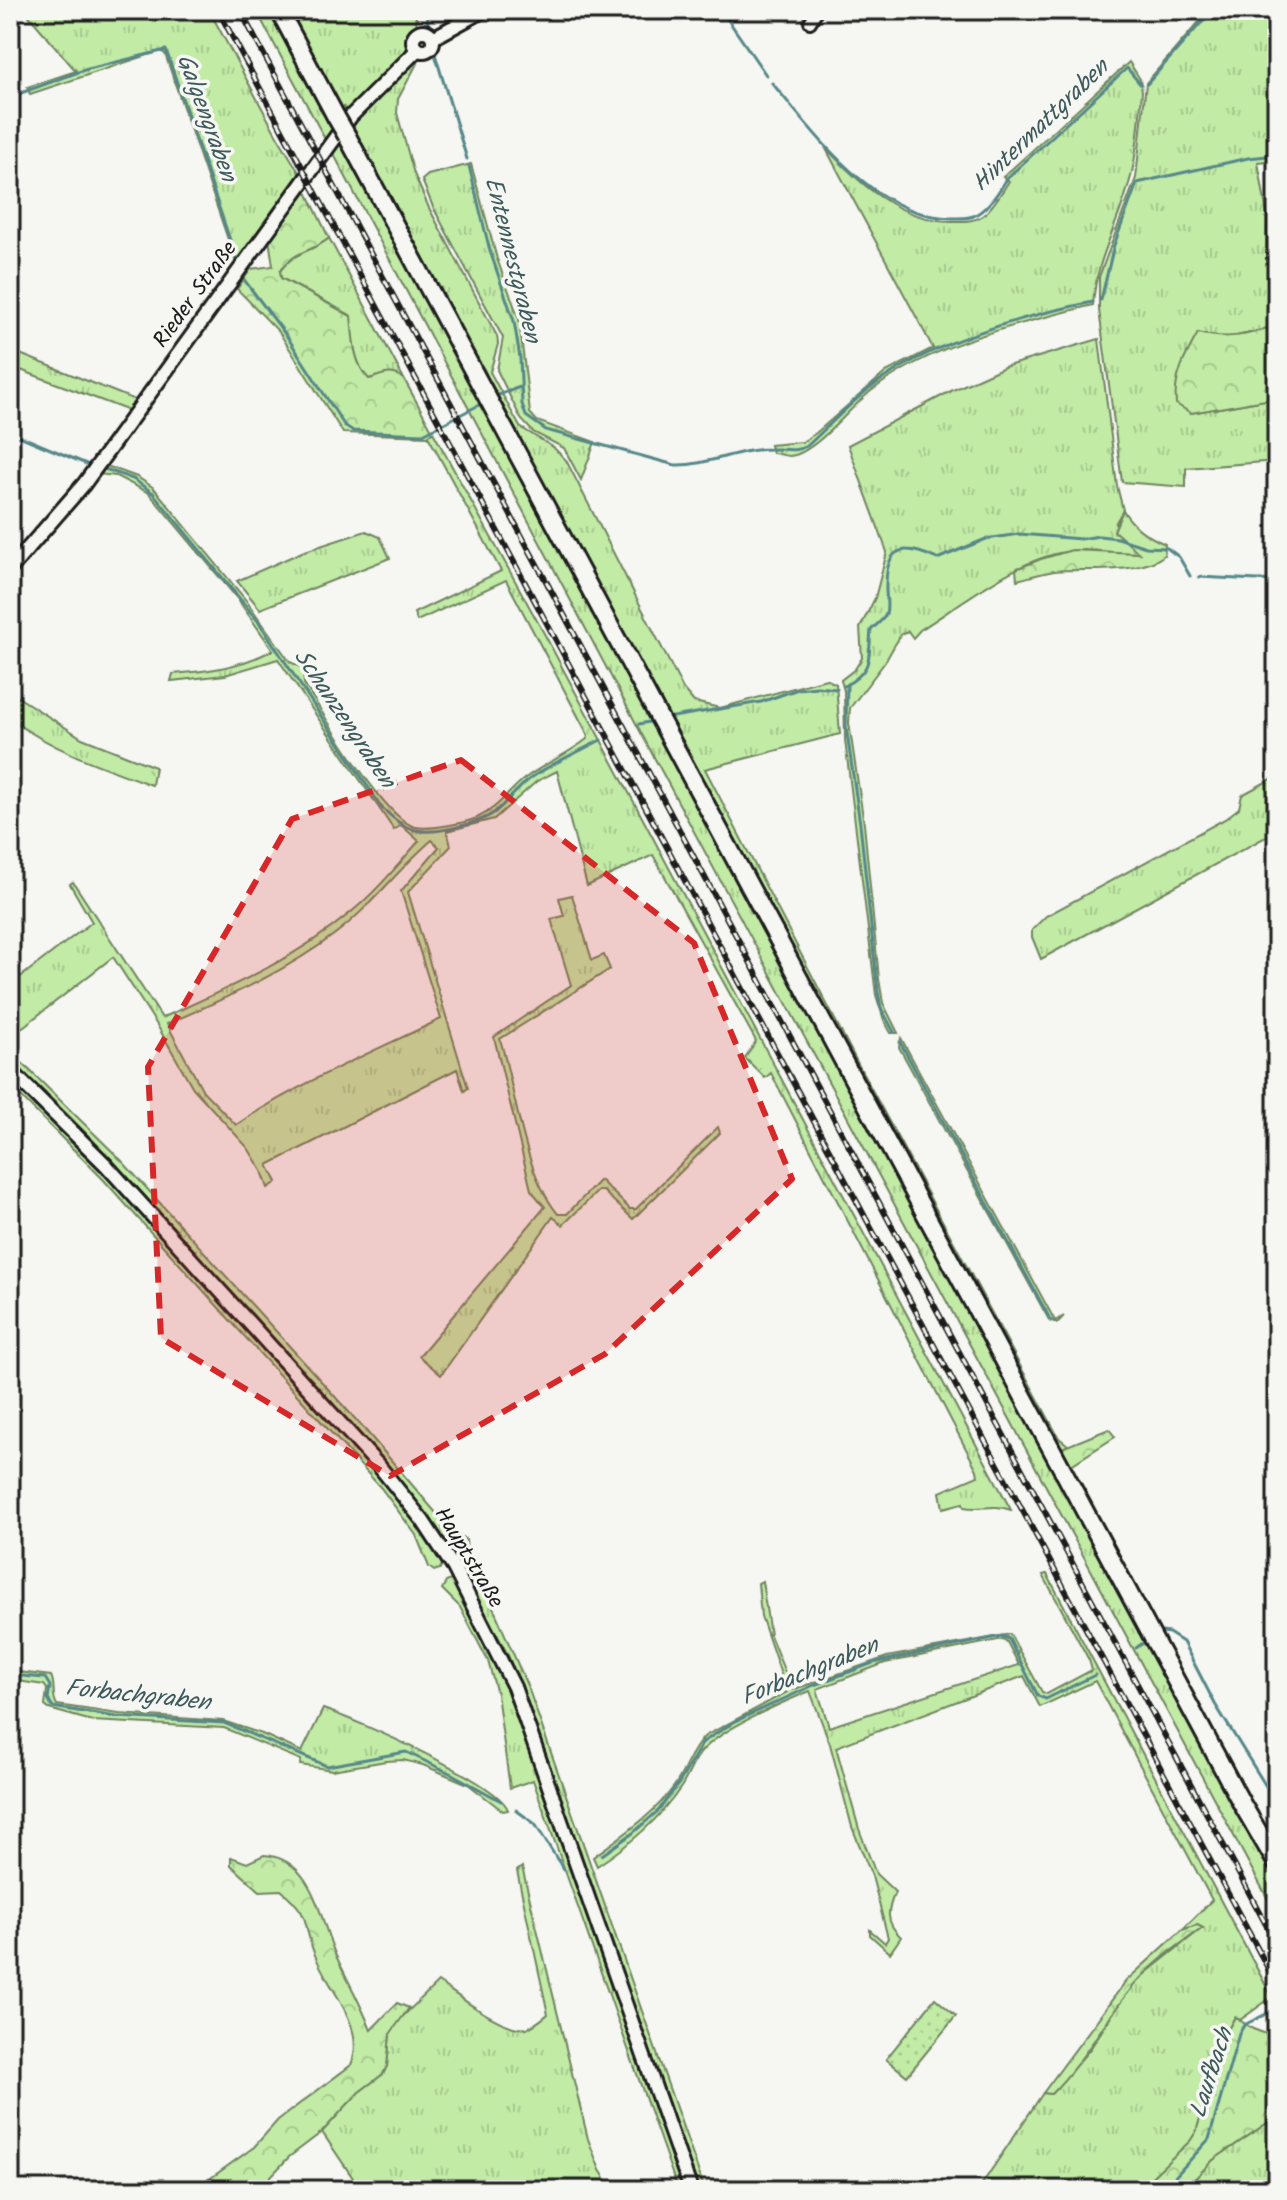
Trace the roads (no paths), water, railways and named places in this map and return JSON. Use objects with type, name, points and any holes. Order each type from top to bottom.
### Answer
[{"type":"main road","points":[[279,10],[1277,1864]]},
{"type":"street","name":"Rieder Straße","points":[[10,569],[84,484],[351,116],[418,49],[430,49],[433,38],[484,10]]},
{"type":"street","points":[[810,22],[817,10]]},
{"type":"street","name":"Hauptstraße","points":[[10,1070],[96,1154],[379,1466],[423,1521],[454,1568],[514,1687],[691,2190]]},
{"type":"waterway","name":"Entennestgraben","points":[[427,10],[428,22]]},
{"type":"waterway","name":"Hintermattgraben","points":[[1147,84],[1200,24],[1217,10]]},
{"type":"waterway","name":"Hintermattgraben","points":[[722,11],[766,75]]},
{"type":"waterway","name":"Galgengraben","points":[[10,97],[84,70],[166,50],[236,258]]},
{"type":"waterway","name":"Entennestgraben","points":[[435,54],[467,159]]},
{"type":"waterway","name":"Hintermattgraben","points":[[772,83],[829,149],[874,190],[898,204],[925,214],[959,218],[974,216],[986,207],[1008,177],[1127,68],[1141,85]]},
{"type":"waterway","name":"Entennestgraben","points":[[1101,300],[1114,245],[1137,183],[1248,158],[1277,155]]},
{"type":"waterway","name":"Entennestgraben","points":[[469,166],[490,251],[514,321],[520,358],[522,404],[526,416],[546,430],[675,465],[758,450],[802,448],[866,391],[916,359],[1004,324],[1093,302]]},
{"type":"waterway","name":"Galgengraben","points":[[245,281],[286,335],[344,425],[353,431],[423,434],[483,403]]},
{"type":"waterway","name":"Galgengraben","points":[[493,397],[520,387]]},
{"type":"waterway","name":"Schanzengraben","points":[[10,432],[91,466]]},
{"type":"waterway","name":"Schanzengraben","points":[[105,469],[133,479],[153,493],[258,621],[382,808],[404,826],[431,831],[478,821],[495,812],[539,773],[601,740]]},
{"type":"waterway","name":"Schanzengraben","points":[[844,686],[854,680],[868,662],[871,630],[886,613],[888,565],[898,552],[914,551],[937,559],[986,539],[1019,534],[1081,539],[1099,536],[1146,547],[1167,548],[1179,557],[1190,576]]},
{"type":"waterway","name":"Schanzengraben","points":[[1199,577],[1277,581]]},
{"type":"waterway","points":[[847,684],[846,726],[878,992],[881,1008],[894,1032]]},
{"type":"waterway","name":"Schanzengraben","points":[[667,718],[761,702],[798,689],[837,689]]},
{"type":"waterway","name":"Schanzengraben","points":[[639,724],[654,721]]},
{"type":"waterway","points":[[900,1042],[1051,1321]]},
{"type":"waterway","name":"Forbachgraben","points":[[1156,1635],[1169,1633],[1183,1642],[1215,1704],[1277,1804]]},
{"type":"waterway","name":"Forbachgraben","points":[[602,1855],[659,1810],[703,1742],[734,1722],[814,1685],[873,1663],[1002,1636],[1009,1639],[1038,1696],[1046,1699],[1095,1675]]},
{"type":"waterway","name":"Forbachgraben","points":[[1136,1648],[1146,1641]]},
{"type":"waterway","name":"Forbachgraben","points":[[10,1675],[45,1678],[50,1686],[48,1699],[52,1707],[116,1717],[224,1723],[327,1766],[406,1752],[501,1801]]},
{"type":"waterway","name":"Forbachgraben","points":[[516,1810],[535,1824],[564,1870]]},
{"type":"waterway","name":"Laufbach","points":[[1163,2190],[1209,2139],[1244,2025],[1270,2012]]},
{"type":"railway","points":[[218,10],[1277,1985]]},
{"type":"railway","points":[[240,10],[1277,1945]]}]
